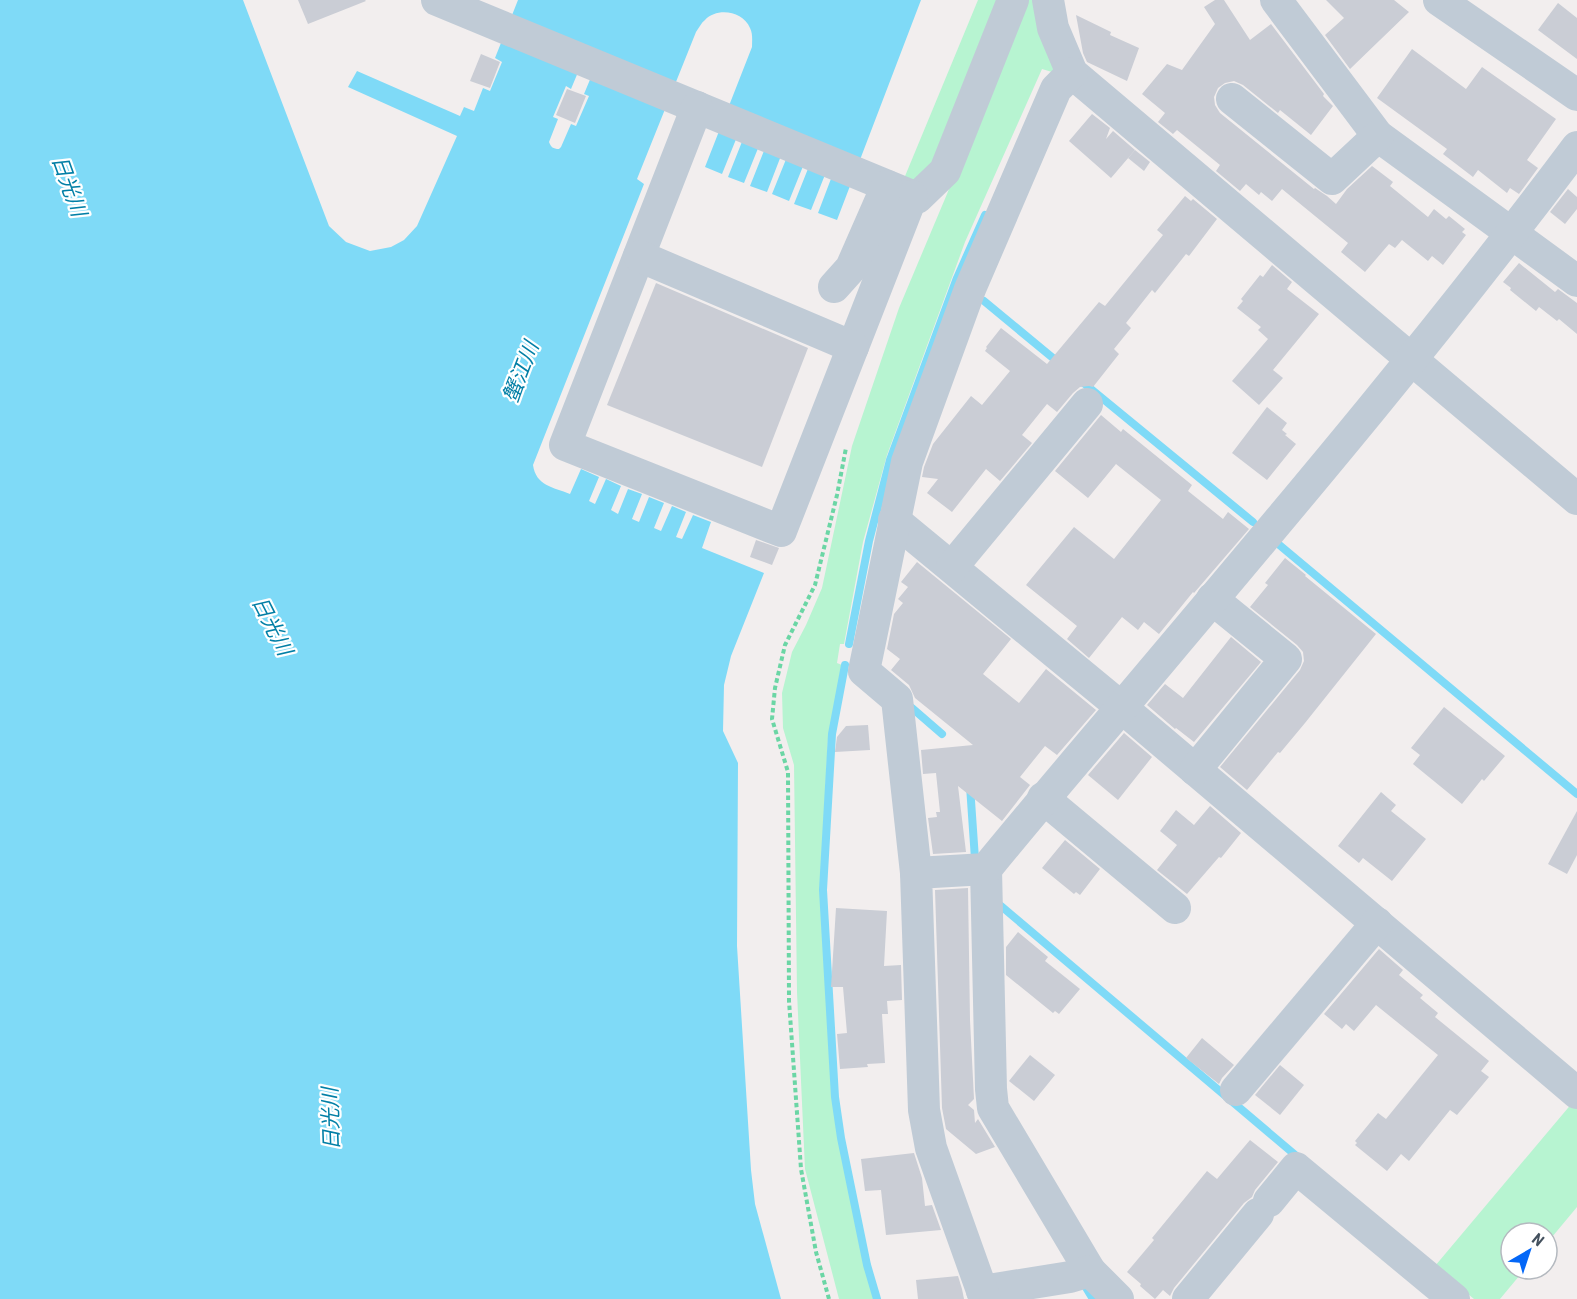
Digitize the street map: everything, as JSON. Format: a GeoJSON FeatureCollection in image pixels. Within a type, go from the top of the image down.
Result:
{"type":"FeatureCollection","features":[{"type":"Feature","properties":{"kind":"street"},"geometry":{"type":"LineString","coordinates":[[437,0],[917,198],[945,171],[1013,0]]}},
{"type":"Feature","properties":{"kind":"street"},"geometry":{"type":"LineString","coordinates":[[1048,0],[1053,28],[1072,73],[1577,499]]}},
{"type":"Feature","properties":{"kind":"street"},"geometry":{"type":"LineString","coordinates":[[1276,0],[1378,136],[1577,280]]}},
{"type":"Feature","properties":{"kind":"street"},"geometry":{"type":"LineString","coordinates":[[1439,0],[1577,95]]}},
{"type":"Feature","properties":{"kind":"street"},"geometry":{"type":"LineString","coordinates":[[1072,73],[1056,89],[970,289],[907,462],[864,671],[897,699],[916,873],[924,1110],[931,1148],[984,1295],[1090,1271]]}},
{"type":"Feature","properties":{"kind":"street"},"geometry":{"type":"LineString","coordinates":[[1232,99],[1332,179],[1378,136]]}},
{"type":"Feature","properties":{"kind":"street"},"geometry":{"type":"LineString","coordinates":[[698,107],[565,445],[781,531],[853,347],[900,191]]}},
{"type":"Feature","properties":{"kind":"street"},"geometry":{"type":"LineString","coordinates":[[1118,1299],[1090,1271],[993,1108],[987,869],[1043,798],[1412,360],[1512,234],[1577,147]]}},
{"type":"Feature","properties":{"kind":"street"},"geometry":{"type":"LineString","coordinates":[[834,287],[851,268],[900,191]]}},
{"type":"Feature","properties":{"kind":"street"},"geometry":{"type":"LineString","coordinates":[[639,256],[853,347]]}},
{"type":"Feature","properties":{"kind":"street"},"geometry":{"type":"LineString","coordinates":[[952,567],[1088,404]]}},
{"type":"Feature","properties":{"kind":"street"},"geometry":{"type":"LineString","coordinates":[[894,520],[1121,707],[1577,1093]]}},
{"type":"Feature","properties":{"kind":"street"},"geometry":{"type":"LineString","coordinates":[[1195,770],[1286,659],[1212,599]]}},
{"type":"Feature","properties":{"kind":"street"},"geometry":{"type":"LineString","coordinates":[[1043,798],[1175,908]]}},
{"type":"Feature","properties":{"kind":"street"},"geometry":{"type":"LineString","coordinates":[[916,873],[987,869]]}},
{"type":"Feature","properties":{"kind":"street"},"geometry":{"type":"LineString","coordinates":[[1236,1090],[1377,923]]}},
{"type":"Feature","properties":{"kind":"street"},"geometry":{"type":"LineString","coordinates":[[1188,1299],[1296,1168],[1454,1299]]}},
{"type":"Feature","properties":{"kind":"path"},"geometry":{"type":"LineString","coordinates":[[829,1299],[816,1252],[801,1169],[789,1001],[788,772],[772,719],[775,688],[785,645],[815,585],[837,495]]}},
{"type":"Feature","properties":{"kind":"green space"},"geometry":{"type":"Polygon","coordinates":[[[978,0],[1001,0],[946,143],[916,186],[903,181],[978,0]]]}},
{"type":"Feature","properties":{"kind":"green space"},"geometry":{"type":"Polygon","coordinates":[[[1023,0],[1040,0],[1056,66],[1052,72],[1042,69],[965,242],[887,455],[863,542],[844,644],[840,644],[837,663],[842,665],[828,739],[820,894],[832,1097],[838,1139],[864,1265],[874,1299],[839,1299],[805,1169],[797,992],[794,765],[783,728],[782,693],[792,652],[822,588],[852,446],[899,308],[947,194],[1023,0]]]}},
{"type":"Feature","properties":{"kind":"green space"},"geometry":{"type":"Polygon","coordinates":[[[1573,1102],[1577,1105],[1577,1207],[1559,1229],[1559,1221],[1499,1221],[1499,1281],[1515,1281],[1500,1299],[1474,1299],[1435,1266],[1573,1102]]]}},
{"type":"Feature","properties":{"kind":"water"},"geometry":{"type":"Polygon","coordinates":[[[0,0],[243,0],[329,226],[346,242],[370,251],[391,247],[404,240],[417,226],[457,136],[348,87],[357,71],[460,116],[464,107],[474,111],[483,88],[490,91],[502,62],[495,58],[518,0],[921,0],[837,220],[818,213],[840,155],[834,152],[811,210],[794,204],[817,146],[812,144],[789,201],[772,194],[795,137],[789,135],[767,192],[750,186],[773,128],[767,126],[744,183],[728,177],[751,119],[745,117],[722,174],[705,167],[752,47],[752,37],[747,22],[729,13],[716,13],[702,23],[696,32],[637,179],[644,184],[533,465],[542,482],[570,494],[581,469],[599,477],[589,501],[595,504],[606,479],[621,486],[611,510],[618,514],[628,489],[642,494],[632,519],[639,522],[649,497],[664,503],[654,528],[661,531],[672,506],[686,512],[676,537],[682,539],[693,515],[711,522],[702,548],[764,573],[731,656],[724,685],[723,731],[738,763],[737,946],[751,1170],[755,1204],[781,1299],[0,1299],[0,0]],[[586,53],[571,89],[566,86],[553,117],[558,119],[549,142],[554,148],[561,147],[571,124],[576,126],[589,96],[584,94],[599,58],[586,53]]]}},
{"type":"Feature","properties":{"kind":"building"},"geometry":{"type":"Polygon","coordinates":[[[298,0],[365,0],[366,1],[308,24],[298,0]]]}},
{"type":"Feature","properties":{"kind":"building"},"geometry":{"type":"Polygon","coordinates":[[[1215,0],[1224,0],[1250,40],[1271,24],[1324,94],[1323,96],[1333,106],[1311,135],[1280,110],[1278,113],[1243,85],[1234,81],[1218,88],[1214,97],[1215,105],[1220,113],[1336,204],[1347,189],[1372,166],[1393,182],[1390,186],[1428,217],[1434,209],[1446,219],[1449,216],[1465,229],[1462,232],[1466,235],[1443,265],[1432,256],[1428,261],[1402,240],[1395,248],[1389,244],[1365,272],[1341,252],[1348,243],[1282,189],[1272,201],[1261,192],[1259,195],[1246,184],[1240,191],[1216,171],[1220,165],[1177,130],[1173,134],[1158,122],[1165,113],[1142,94],[1167,64],[1182,70],[1215,24],[1204,7],[1215,0]]]}},
{"type":"Feature","properties":{"kind":"building"},"geometry":{"type":"Polygon","coordinates":[[[1326,0],[1394,0],[1409,12],[1350,69],[1325,35],[1344,18],[1326,0]]]}},
{"type":"Feature","properties":{"kind":"building"},"geometry":{"type":"Polygon","coordinates":[[[1558,3],[1577,18],[1577,59],[1538,30],[1558,3]]]}},
{"type":"Feature","properties":{"kind":"building"},"geometry":{"type":"Polygon","coordinates":[[[1076,15],[1111,32],[1110,35],[1139,48],[1127,81],[1087,62],[1083,53],[1076,15]]]}},
{"type":"Feature","properties":{"kind":"building"},"geometry":{"type":"Polygon","coordinates":[[[1412,49],[1466,89],[1482,67],[1556,119],[1527,160],[1538,168],[1519,194],[1510,188],[1507,193],[1478,170],[1473,177],[1443,154],[1447,149],[1377,98],[1412,49]]]}},
{"type":"Feature","properties":{"kind":"building"},"geometry":{"type":"Polygon","coordinates":[[[481,54],[500,62],[490,88],[470,81],[481,54]]]}},
{"type":"Feature","properties":{"kind":"building"},"geometry":{"type":"Polygon","coordinates":[[[567,89],[586,96],[575,123],[556,115],[567,89]]]}},
{"type":"Feature","properties":{"kind":"building"},"geometry":{"type":"Polygon","coordinates":[[[1092,114],[1110,128],[1106,139],[1113,131],[1135,150],[1111,178],[1069,141],[1092,114]]]}},
{"type":"Feature","properties":{"kind":"building"},"geometry":{"type":"Polygon","coordinates":[[[1135,150],[1150,162],[1144,171],[1128,158],[1135,150]]]}},
{"type":"Feature","properties":{"kind":"building"},"geometry":{"type":"Polygon","coordinates":[[[1568,189],[1577,197],[1577,209],[1565,224],[1550,212],[1568,189]]]}},
{"type":"Feature","properties":{"kind":"building"},"geometry":{"type":"Polygon","coordinates":[[[1185,196],[1191,201],[1193,199],[1217,219],[1189,256],[1186,254],[1155,293],[1152,290],[1126,323],[1131,328],[1114,349],[1119,354],[1093,387],[1080,387],[1057,412],[1047,404],[1022,435],[1032,443],[1000,481],[986,469],[952,512],[927,493],[938,479],[922,477],[933,444],[971,396],[982,405],[1010,371],[985,351],[1001,328],[1047,364],[1099,302],[1105,306],[1163,235],[1157,230],[1185,196]]]}},
{"type":"Feature","properties":{"kind":"building"},"geometry":{"type":"Polygon","coordinates":[[[1519,263],[1555,292],[1558,289],[1577,303],[1577,334],[1559,319],[1557,321],[1539,307],[1536,311],[1503,282],[1519,263]]]}},
{"type":"Feature","properties":{"kind":"building"},"geometry":{"type":"Polygon","coordinates":[[[1272,265],[1292,282],[1287,289],[1319,314],[1273,370],[1283,378],[1259,405],[1232,381],[1268,339],[1258,330],[1261,327],[1237,308],[1243,301],[1241,299],[1260,275],[1263,277],[1272,265]]]}},
{"type":"Feature","properties":{"kind":"building"},"geometry":{"type":"Polygon","coordinates":[[[656,283],[808,348],[762,467],[607,405],[656,283]]]}},
{"type":"Feature","properties":{"kind":"building"},"geometry":{"type":"Polygon","coordinates":[[[1267,407],[1287,423],[1282,430],[1296,444],[1267,480],[1232,453],[1267,407]]]}},
{"type":"Feature","properties":{"kind":"building"},"geometry":{"type":"Polygon","coordinates":[[[1101,415],[1121,432],[1123,429],[1192,485],[1188,491],[1223,519],[1228,512],[1249,529],[1159,634],[1144,622],[1138,630],[1122,617],[1089,658],[1067,639],[1077,626],[1026,585],[1074,527],[1114,559],[1161,500],[1116,464],[1088,498],[1055,471],[1101,415]]]}},
{"type":"Feature","properties":{"kind":"building"},"geometry":{"type":"Polygon","coordinates":[[[756,540],[779,548],[772,565],[750,557],[756,540]]]}},
{"type":"Feature","properties":{"kind":"building"},"geometry":{"type":"Polygon","coordinates":[[[1285,558],[1376,634],[1305,723],[1247,790],[1220,767],[1300,670],[1304,661],[1303,652],[1297,645],[1250,607],[1268,585],[1265,583],[1285,558]]]}},
{"type":"Feature","properties":{"kind":"building"},"geometry":{"type":"Polygon","coordinates":[[[917,562],[1011,639],[983,674],[1019,703],[1046,669],[1096,710],[1057,755],[1045,746],[1020,777],[1030,785],[1002,821],[958,786],[966,852],[933,854],[928,818],[937,817],[936,812],[940,812],[936,773],[923,774],[921,750],[973,745],[915,698],[909,685],[891,670],[900,659],[887,649],[894,614],[903,603],[898,599],[908,587],[901,582],[917,562]]]}},
{"type":"Feature","properties":{"kind":"building"},"geometry":{"type":"Polygon","coordinates":[[[1231,637],[1261,662],[1194,742],[1147,705],[1165,684],[1183,698],[1231,637]]]}},
{"type":"Feature","properties":{"kind":"building"},"geometry":{"type":"Polygon","coordinates":[[[1444,707],[1505,756],[1462,804],[1413,764],[1420,755],[1411,748],[1444,707]]]}},
{"type":"Feature","properties":{"kind":"building"},"geometry":{"type":"Polygon","coordinates":[[[868,725],[870,750],[835,752],[837,737],[846,726],[868,725]]]}},
{"type":"Feature","properties":{"kind":"building"},"geometry":{"type":"Polygon","coordinates":[[[1124,733],[1152,757],[1118,800],[1088,775],[1124,733]]]}},
{"type":"Feature","properties":{"kind":"building"},"geometry":{"type":"Polygon","coordinates":[[[1381,792],[1396,805],[1391,811],[1426,839],[1392,881],[1363,858],[1359,863],[1338,846],[1381,792]]]}},
{"type":"Feature","properties":{"kind":"building"},"geometry":{"type":"Polygon","coordinates":[[[1210,806],[1241,833],[1187,894],[1157,870],[1177,845],[1160,831],[1176,810],[1194,825],[1210,806]]]}},
{"type":"Feature","properties":{"kind":"building"},"geometry":{"type":"Polygon","coordinates":[[[1577,811],[1577,855],[1567,874],[1548,864],[1577,811]]]}},
{"type":"Feature","properties":{"kind":"building"},"geometry":{"type":"Polygon","coordinates":[[[1065,840],[1100,869],[1080,895],[1076,892],[1074,894],[1042,868],[1065,840]]]}},
{"type":"Feature","properties":{"kind":"building"},"geometry":{"type":"Polygon","coordinates":[[[968,888],[974,1099],[968,1105],[974,1110],[975,1123],[978,1119],[995,1147],[976,1154],[946,1129],[942,1108],[935,890],[968,888]]]}},
{"type":"Feature","properties":{"kind":"building"},"geometry":{"type":"Polygon","coordinates":[[[836,908],[887,911],[884,966],[901,965],[902,1000],[887,1001],[888,1014],[882,1014],[885,1063],[840,1069],[837,1034],[847,1033],[843,987],[831,987],[836,908]]]}},
{"type":"Feature","properties":{"kind":"building"},"geometry":{"type":"Polygon","coordinates":[[[1018,932],[1048,957],[1045,961],[1080,989],[1059,1014],[1055,1011],[1053,1013],[1006,975],[1006,947],[1018,932]]]}},
{"type":"Feature","properties":{"kind":"building"},"geometry":{"type":"Polygon","coordinates":[[[1379,949],[1403,970],[1399,975],[1423,995],[1420,998],[1438,1013],[1435,1017],[1489,1061],[1481,1071],[1489,1077],[1457,1115],[1450,1110],[1409,1161],[1401,1154],[1387,1171],[1355,1145],[1357,1143],[1355,1141],[1378,1113],[1386,1119],[1438,1055],[1376,1005],[1354,1031],[1346,1024],[1342,1029],[1324,1014],[1379,949]]]}},
{"type":"Feature","properties":{"kind":"building"},"geometry":{"type":"Polygon","coordinates":[[[1202,1038],[1234,1065],[1219,1084],[1186,1058],[1202,1038]]]}},
{"type":"Feature","properties":{"kind":"building"},"geometry":{"type":"Polygon","coordinates":[[[1030,1055],[1055,1075],[1034,1101],[1009,1081],[1030,1055]]]}},
{"type":"Feature","properties":{"kind":"building"},"geometry":{"type":"Polygon","coordinates":[[[1280,1065],[1304,1085],[1280,1115],[1255,1095],[1280,1065]]]}},
{"type":"Feature","properties":{"kind":"building"},"geometry":{"type":"Polygon","coordinates":[[[1250,1140],[1278,1162],[1252,1197],[1244,1203],[1174,1288],[1170,1296],[1163,1290],[1155,1299],[1127,1272],[1207,1171],[1217,1179],[1250,1140]]]}},
{"type":"Feature","properties":{"kind":"building"},"geometry":{"type":"Polygon","coordinates":[[[914,1153],[922,1178],[925,1206],[932,1205],[941,1230],[886,1235],[881,1190],[865,1191],[861,1159],[914,1153]]]}},
{"type":"Feature","properties":{"kind":"building"},"geometry":{"type":"Polygon","coordinates":[[[958,1276],[964,1299],[918,1299],[916,1280],[958,1276]]]}},
{"type":"Feature","properties":{"kind":"waterway"},"geometry":{"type":"LineString","coordinates":[[849,644],[869,541],[890,460],[957,278],[985,215]]}},
{"type":"Feature","properties":{"kind":"waterway"},"geometry":{"type":"LineString","coordinates":[[984,301],[1059,363]]}},
{"type":"Feature","properties":{"kind":"waterway"},"geometry":{"type":"LineString","coordinates":[[1080,380],[1253,522]]}},
{"type":"Feature","properties":{"kind":"waterway"},"geometry":{"type":"LineString","coordinates":[[1277,543],[1577,794]]}},
{"type":"Feature","properties":{"kind":"waterway"},"geometry":{"type":"LineString","coordinates":[[845,665],[832,734],[823,890],[835,1097],[867,1265],[877,1299]]}},
{"type":"Feature","properties":{"kind":"waterway"},"geometry":{"type":"LineString","coordinates":[[912,708],[942,734]]}},
{"type":"Feature","properties":{"kind":"waterway"},"geometry":{"type":"LineString","coordinates":[[970,786],[975,859]]}},
{"type":"Feature","properties":{"kind":"waterway"},"geometry":{"type":"LineString","coordinates":[[1001,906],[1300,1159]]}},
{"type":"Feature","properties":{"kind":"waterway"},"geometry":{"type":"LineString","coordinates":[[1085,1286],[1093,1299]]}},
{"type":"Feature","properties":{"kind":"water label","name":"日光川"},"geometry":{"type":"Point","coordinates":[69,186]}},
{"type":"Feature","properties":{"kind":"water label","name":"蟹江川"},"geometry":{"type":"Point","coordinates":[521,372]}},
{"type":"Feature","properties":{"kind":"water label","name":"日光川"},"geometry":{"type":"Point","coordinates":[272,626]}},
{"type":"Feature","properties":{"kind":"water label","name":"日光川"},"geometry":{"type":"Point","coordinates":[331,1119]}}]}
